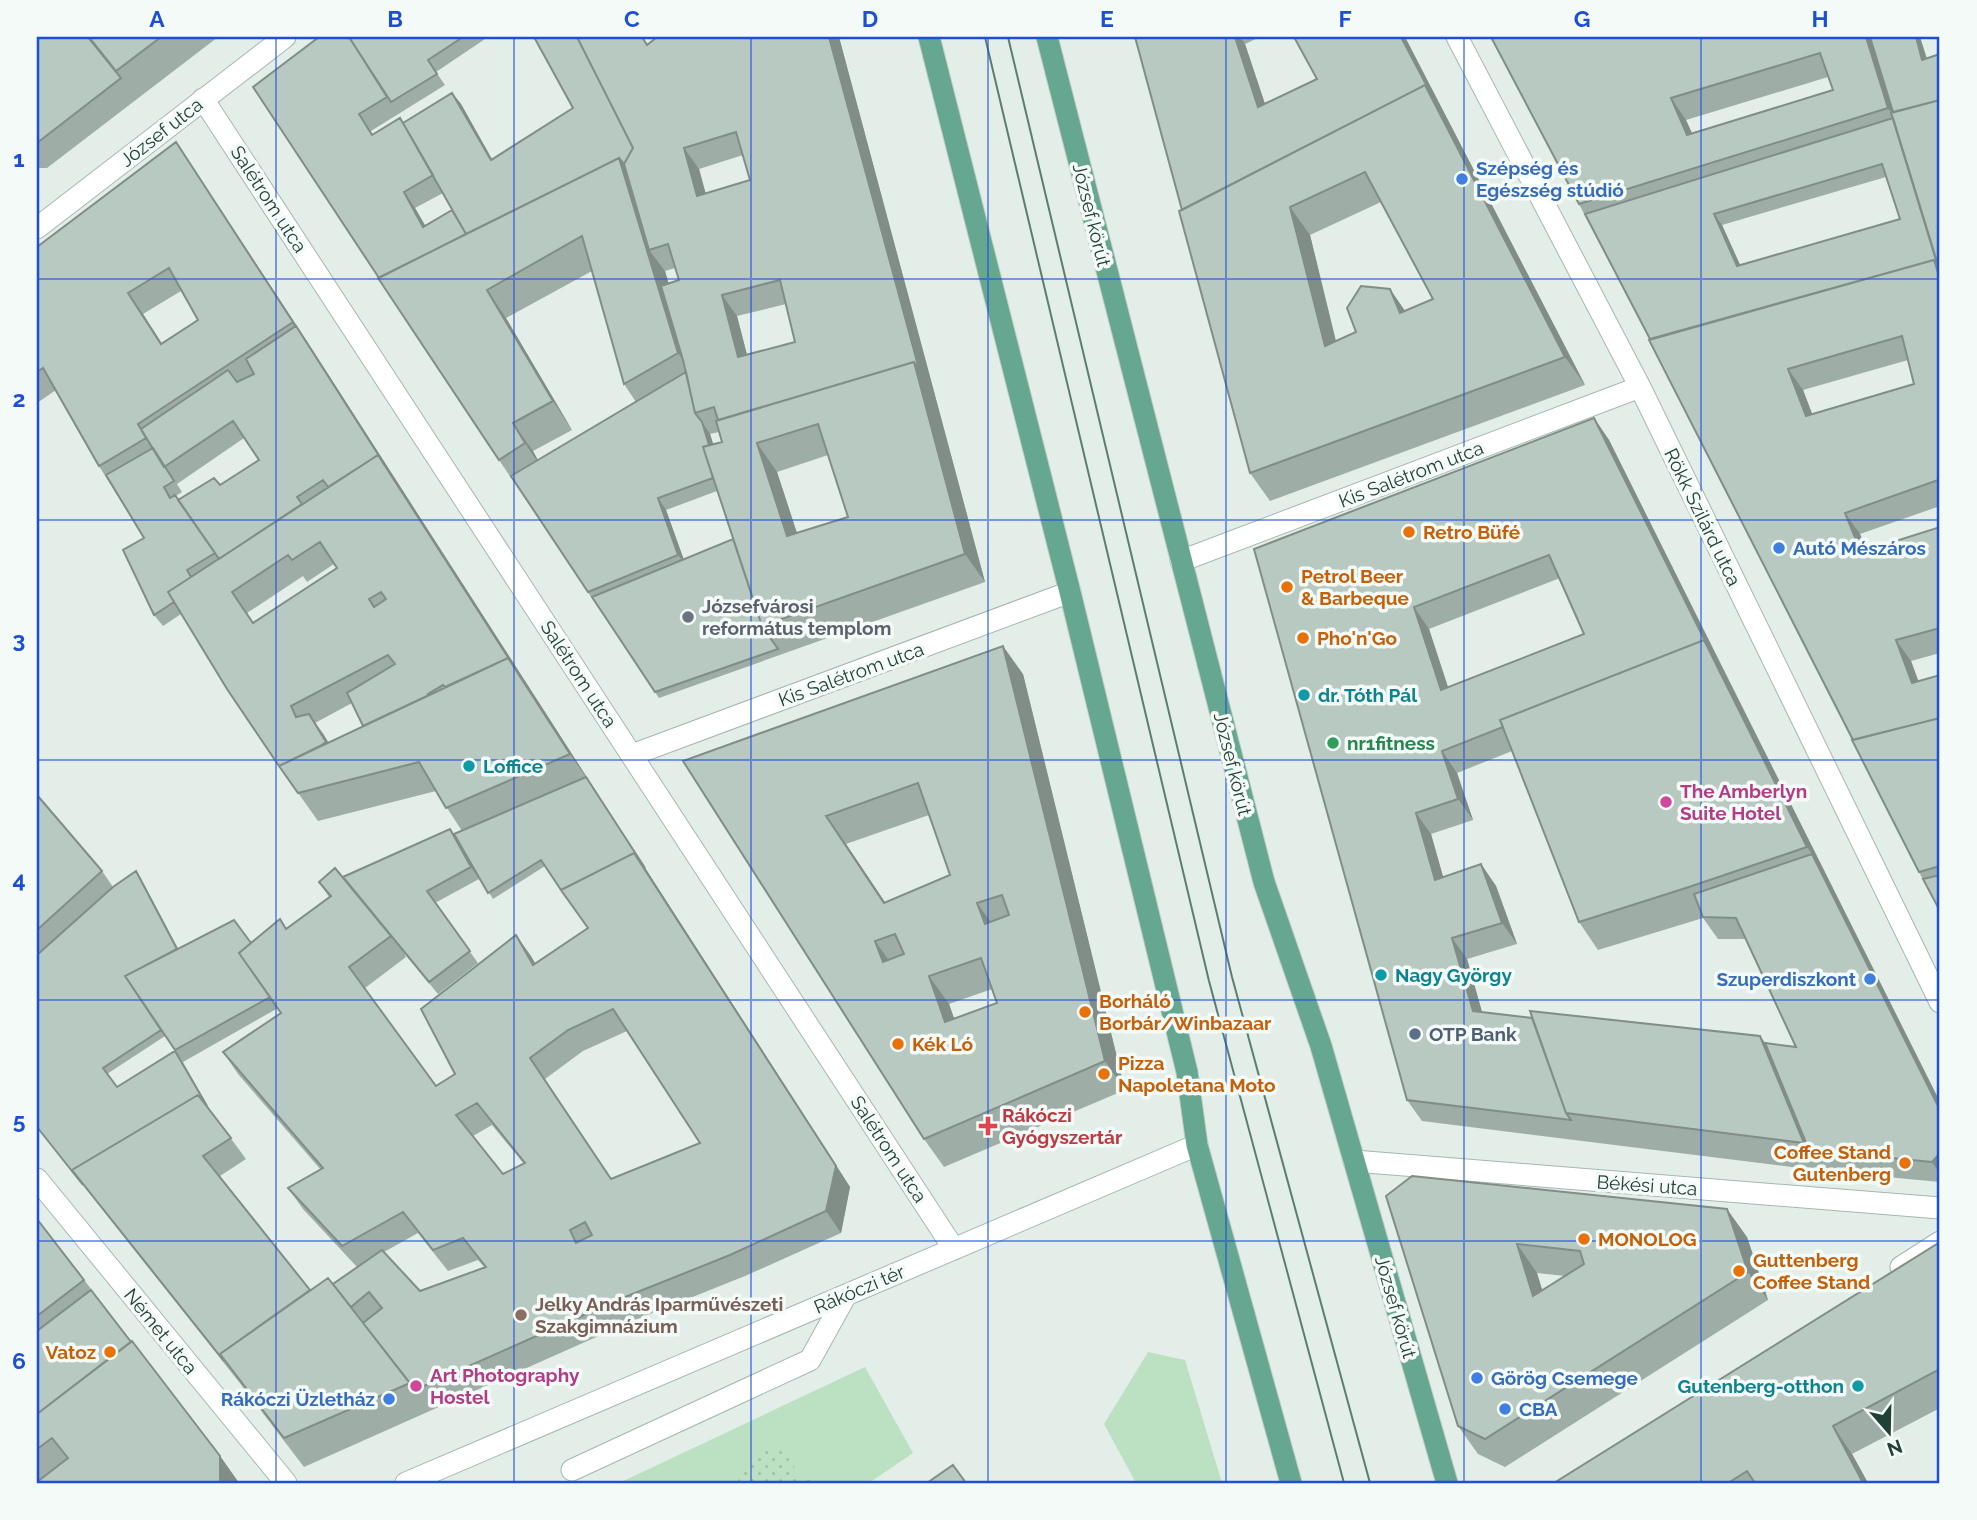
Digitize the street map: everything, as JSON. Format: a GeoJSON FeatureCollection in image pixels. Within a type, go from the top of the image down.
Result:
{"type":"FeatureCollection","features":[{"type":"Feature","properties":{"kind":"main road"},"geometry":{"type":"LineString","coordinates":[[929,37],[1070,592],[1187,1072],[1197,1145],[1291,1483]]}},
{"type":"Feature","properties":{"kind":"main road","name":"József körút"},"geometry":{"type":"LineString","coordinates":[[1047,37],[1264,882],[1321,1046],[1447,1483]]}},
{"type":"Feature","properties":{"kind":"street","name":"József utca"},"geometry":{"type":"LineString","coordinates":[[37,228],[285,37]]}},
{"type":"Feature","properties":{"kind":"street","name":"Rökk Szilárd utca"},"geometry":{"type":"LineString","coordinates":[[1457,37],[1640,387],[1940,1002]]}},
{"type":"Feature","properties":{"kind":"street","name":"Salétrom utca"},"geometry":{"type":"LineString","coordinates":[[203,99],[954,1249]]}},
{"type":"Feature","properties":{"kind":"street","name":"Kis Salétrom utca"},"geometry":{"type":"LineString","coordinates":[[1181,561],[1640,387]]}},
{"type":"Feature","properties":{"kind":"street","name":"Kis Salétrom utca"},"geometry":{"type":"LineString","coordinates":[[632,755],[1070,592]]}},
{"type":"Feature","properties":{"kind":"street","name":"Rákóczi tér"},"geometry":{"type":"LineString","coordinates":[[406,1483],[1197,1145]]}},
{"type":"Feature","properties":{"kind":"street","name":"Békési utca"},"geometry":{"type":"LineString","coordinates":[[1354,1161],[1940,1208]]}},
{"type":"Feature","properties":{"kind":"street","name":"Német utca"},"geometry":{"type":"LineString","coordinates":[[37,1179],[286,1483]]}},
{"type":"Feature","properties":{"kind":"street"},"geometry":{"type":"LineString","coordinates":[[1882,1279],[1940,1242]]}},
{"type":"Feature","properties":{"kind":"street"},"geometry":{"type":"LineString","coordinates":[[572,1470],[810,1360],[846,1294]]}},
{"type":"Feature","properties":{"kind":"green space"},"geometry":{"type":"Polygon","coordinates":[[[1148,1352],[1185,1360],[1222,1483],[1136,1483],[1104,1424],[1148,1352]]]}},
{"type":"Feature","properties":{"kind":"green space"},"geometry":{"type":"Polygon","coordinates":[[[865,1367],[913,1453],[869,1483],[619,1483],[865,1367]]]}},
{"type":"Feature","properties":{"kind":"green space"},"geometry":{"type":"Polygon","coordinates":[[[777,1446],[792,1450],[796,1480],[816,1480],[818,1483],[736,1483],[755,1456],[777,1446]]]}},
{"type":"Feature","properties":{"kind":"building"},"geometry":{"type":"Polygon","coordinates":[[[37,37],[88,37],[121,78],[37,143],[37,37]]]}},
{"type":"Feature","properties":{"kind":"building"},"geometry":{"type":"Polygon","coordinates":[[[89,37],[161,37],[116,71],[89,37]]]}},
{"type":"Feature","properties":{"kind":"building"},"geometry":{"type":"Polygon","coordinates":[[[319,37],[349,37],[387,97],[359,114],[372,135],[400,118],[433,175],[404,192],[423,227],[452,210],[466,234],[379,278],[253,87],[319,37]]]}},
{"type":"Feature","properties":{"kind":"building"},"geometry":{"type":"Polygon","coordinates":[[[349,37],[463,37],[428,60],[437,74],[391,102],[349,37]]]}},
{"type":"Feature","properties":{"kind":"building"},"geometry":{"type":"Polygon","coordinates":[[[534,37],[577,37],[633,148],[624,164],[619,158],[466,234],[403,123],[452,93],[491,160],[573,108],[534,37]]]}},
{"type":"Feature","properties":{"kind":"building"},"geometry":{"type":"Polygon","coordinates":[[[577,37],[642,37],[647,45],[657,37],[829,37],[919,369],[914,362],[718,420],[714,407],[695,413],[683,360],[661,286],[679,280],[668,244],[649,250],[624,164],[633,148],[577,37]],[[736,132],[684,148],[697,196],[750,180],[736,132]],[[780,280],[722,295],[738,357],[795,342],[780,280]]]}},
{"type":"Feature","properties":{"kind":"building"},"geometry":{"type":"Polygon","coordinates":[[[1135,37],[1235,37],[1258,107],[1317,79],[1294,37],[1401,37],[1430,92],[1425,85],[1182,210],[1135,37]]]}},
{"type":"Feature","properties":{"kind":"building"},"geometry":{"type":"Polygon","coordinates":[[[1491,37],[1866,37],[1888,108],[1579,204],[1491,37]],[[1820,53],[1671,98],[1687,135],[1833,90],[1820,53]]]}},
{"type":"Feature","properties":{"kind":"building"},"geometry":{"type":"Polygon","coordinates":[[[1870,37],[1916,37],[1922,60],[1940,54],[1940,100],[1893,112],[1870,37]]]}},
{"type":"Feature","properties":{"kind":"building"},"geometry":{"type":"Polygon","coordinates":[[[1425,85],[1565,357],[1250,473],[1179,211],[1425,85]],[[1365,172],[1290,207],[1325,346],[1356,332],[1347,308],[1361,286],[1390,289],[1400,313],[1433,299],[1365,172]]]}},
{"type":"Feature","properties":{"kind":"building"},"geometry":{"type":"Polygon","coordinates":[[[1940,100],[1940,273],[1891,113],[1940,100]]]}},
{"type":"Feature","properties":{"kind":"building"},"geometry":{"type":"Polygon","coordinates":[[[1893,118],[1938,265],[1934,260],[1650,339],[1585,214],[1893,118]],[[1882,164],[1714,214],[1737,266],[1900,219],[1882,164]]]}},
{"type":"Feature","properties":{"kind":"building"},"geometry":{"type":"Polygon","coordinates":[[[176,142],[293,322],[138,424],[146,438],[99,466],[43,368],[37,372],[37,247],[176,142]],[[169,268],[128,293],[161,344],[198,320],[169,268]]]}},
{"type":"Feature","properties":{"kind":"building"},"geometry":{"type":"Polygon","coordinates":[[[619,158],[678,353],[624,384],[582,236],[487,290],[553,401],[513,423],[525,443],[499,460],[378,278],[619,158]]]}},
{"type":"Feature","properties":{"kind":"building"},"geometry":{"type":"Polygon","coordinates":[[[1934,260],[1940,279],[1940,487],[1938,480],[1845,513],[1861,552],[1940,527],[1940,628],[1896,640],[1912,683],[1940,675],[1940,718],[1853,740],[1649,340],[1934,260]],[[1902,336],[1788,369],[1806,416],[1914,384],[1902,336]]]}},
{"type":"Feature","properties":{"kind":"building"},"geometry":{"type":"Polygon","coordinates":[[[296,326],[381,459],[378,455],[328,487],[323,480],[297,497],[302,504],[219,559],[178,500],[214,478],[220,485],[259,460],[233,421],[164,467],[141,429],[228,370],[237,382],[254,374],[246,359],[296,326]]]}},
{"type":"Feature","properties":{"kind":"building"},"geometry":{"type":"Polygon","coordinates":[[[914,362],[965,554],[762,626],[703,447],[722,442],[716,421],[914,362]],[[818,424],[757,443],[787,536],[848,517],[818,424]]]}},
{"type":"Feature","properties":{"kind":"building"},"geometry":{"type":"Polygon","coordinates":[[[686,372],[695,413],[702,422],[709,445],[703,447],[713,478],[658,498],[678,555],[588,592],[511,476],[686,372]]]}},
{"type":"Feature","properties":{"kind":"building"},"geometry":{"type":"Polygon","coordinates":[[[1594,418],[1708,647],[1704,640],[1500,720],[1503,727],[1442,751],[1458,799],[1416,813],[1435,880],[1481,864],[1502,923],[1452,938],[1473,1011],[1532,1018],[1566,1113],[1571,1120],[1407,1100],[1254,549],[1594,418]],[[1549,555],[1414,607],[1441,690],[1584,634],[1549,555]]]}},
{"type":"Feature","properties":{"kind":"building"},"geometry":{"type":"Polygon","coordinates":[[[153,448],[174,481],[164,487],[170,498],[175,495],[215,553],[187,570],[191,577],[168,592],[174,602],[154,615],[123,550],[144,538],[106,475],[153,448]]]}},
{"type":"Feature","properties":{"kind":"building"},"geometry":{"type":"Polygon","coordinates":[[[378,455],[513,665],[508,658],[445,687],[443,685],[429,695],[363,726],[347,693],[395,664],[388,655],[291,706],[296,717],[309,714],[326,742],[279,766],[227,689],[168,592],[378,455]],[[320,542],[292,560],[288,555],[232,592],[253,623],[337,568],[320,542]],[[381,592],[369,599],[374,607],[386,599],[381,592]]]}},
{"type":"Feature","properties":{"kind":"building","name":"Józsefvárosi református templom"},"geometry":{"type":"Polygon","coordinates":[[[733,539],[762,626],[778,649],[655,692],[592,597],[733,539]]]}},
{"type":"Feature","properties":{"kind":"building","name":"The Amberlyn Suite Hotel"},"geometry":{"type":"Polygon","coordinates":[[[1704,640],[1807,847],[1579,922],[1500,720],[1704,640]]]}},
{"type":"Feature","properties":{"kind":"building"},"geometry":{"type":"Polygon","coordinates":[[[1003,646],[1105,1061],[924,1139],[683,761],[1003,646]],[[918,783],[826,816],[884,903],[950,875],[918,783]],[[1002,895],[977,903],[985,924],[1009,915],[1002,895]],[[895,934],[875,941],[883,962],[904,954],[895,934]],[[981,958],[929,976],[945,1022],[997,1003],[981,958]]]}},
{"type":"Feature","properties":{"kind":"building"},"geometry":{"type":"Polygon","coordinates":[[[508,658],[570,754],[446,808],[419,762],[298,793],[279,766],[508,658]]]}},
{"type":"Feature","properties":{"kind":"building"},"geometry":{"type":"Polygon","coordinates":[[[1940,718],[1940,866],[1919,872],[1852,740],[1940,718]]]}},
{"type":"Feature","properties":{"kind":"building"},"geometry":{"type":"Polygon","coordinates":[[[586,777],[645,868],[634,853],[561,890],[541,860],[488,893],[454,834],[586,777]]]}},
{"type":"Feature","properties":{"kind":"building"},"geometry":{"type":"Polygon","coordinates":[[[37,795],[102,871],[37,930],[37,795]]]}},
{"type":"Feature","properties":{"kind":"building"},"geometry":{"type":"Polygon","coordinates":[[[450,829],[471,867],[427,891],[470,951],[429,982],[343,877],[450,829]]]}},
{"type":"Feature","properties":{"kind":"building"},"geometry":{"type":"Polygon","coordinates":[[[634,853],[836,1166],[826,1211],[415,1390],[363,1323],[382,1308],[369,1292],[351,1307],[333,1284],[382,1250],[420,1291],[486,1267],[463,1238],[433,1250],[403,1212],[342,1246],[288,1188],[323,1168],[223,1052],[281,1013],[239,953],[280,919],[286,929],[331,896],[319,882],[335,868],[391,936],[349,967],[436,1086],[455,1074],[421,1009],[516,935],[533,965],[588,928],[561,890],[634,853]],[[613,1009],[568,1030],[530,1058],[611,1179],[700,1143],[613,1009]],[[477,1103],[456,1115],[503,1174],[525,1163],[477,1103]],[[585,1222],[570,1230],[576,1243],[592,1235],[585,1222]]]}},
{"type":"Feature","properties":{"kind":"building"},"geometry":{"type":"Polygon","coordinates":[[[1812,854],[1940,1110],[1940,1153],[1932,1162],[1809,1150],[1765,1043],[1796,1047],[1736,918],[1703,917],[1694,894],[1812,854]]]}},
{"type":"Feature","properties":{"kind":"building"},"geometry":{"type":"Polygon","coordinates":[[[136,871],[177,949],[125,976],[161,1030],[103,1068],[117,1087],[175,1051],[207,1106],[198,1095],[72,1170],[83,1185],[37,1127],[37,955],[113,887],[136,871]]]}},
{"type":"Feature","properties":{"kind":"building"},"geometry":{"type":"Polygon","coordinates":[[[1940,875],[1940,911],[1923,879],[1940,875]]]}},
{"type":"Feature","properties":{"kind":"building"},"geometry":{"type":"Polygon","coordinates":[[[234,920],[251,943],[239,953],[270,997],[175,1050],[125,976],[234,920]]]}},
{"type":"Feature","properties":{"kind":"building"},"geometry":{"type":"Polygon","coordinates":[[[1530,1011],[1760,1036],[1804,1143],[1566,1113],[1530,1011]]]}},
{"type":"Feature","properties":{"kind":"building"},"geometry":{"type":"Polygon","coordinates":[[[198,1095],[231,1138],[203,1156],[310,1290],[220,1354],[224,1361],[72,1170],[198,1095]]]}},
{"type":"Feature","properties":{"kind":"building"},"geometry":{"type":"Polygon","coordinates":[[[1412,1176],[1727,1209],[1748,1272],[1485,1439],[1458,1426],[1386,1196],[1412,1176]],[[1517,1244],[1533,1296],[1584,1264],[1580,1251],[1517,1244]]]}},
{"type":"Feature","properties":{"kind":"building"},"geometry":{"type":"Polygon","coordinates":[[[37,1219],[84,1280],[37,1316],[37,1219]]]}},
{"type":"Feature","properties":{"kind":"building"},"geometry":{"type":"Polygon","coordinates":[[[1940,1242],[1940,1369],[1833,1426],[1863,1483],[1755,1483],[1747,1471],[1728,1483],[1554,1483],[1940,1242]]]}},
{"type":"Feature","properties":{"kind":"building"},"geometry":{"type":"Polygon","coordinates":[[[328,1278],[410,1383],[284,1438],[220,1354],[328,1278]]]}},
{"type":"Feature","properties":{"kind":"building"},"geometry":{"type":"Polygon","coordinates":[[[91,1290],[131,1342],[37,1414],[37,1331],[91,1290]]]}},
{"type":"Feature","properties":{"kind":"building"},"geometry":{"type":"Polygon","coordinates":[[[132,1341],[220,1456],[220,1483],[37,1483],[68,1458],[52,1438],[37,1449],[37,1414],[132,1341]]]}},
{"type":"Feature","properties":{"kind":"building"},"geometry":{"type":"Polygon","coordinates":[[[953,1465],[966,1483],[927,1483],[953,1465]]]}},
{"type":"Feature","properties":{"kind":"tram line"},"geometry":{"type":"LineString","coordinates":[[985,37],[1209,981],[1344,1483]]}},
{"type":"Feature","properties":{"kind":"tram line"},"geometry":{"type":"LineString","coordinates":[[1008,37],[1232,977],[1370,1483]]}},
{"type":"Feature","properties":{"kind":"place","name":"Szépség és Egészség stúdió"},"geometry":{"type":"Point","coordinates":[1462,179]}},
{"type":"Feature","properties":{"kind":"place","name":"Retro Büfé"},"geometry":{"type":"Point","coordinates":[1409,532]}},
{"type":"Feature","properties":{"kind":"place","name":"Autó Mészáros"},"geometry":{"type":"Point","coordinates":[1779,548]}},
{"type":"Feature","properties":{"kind":"place","name":"Petrol Beer & Barbeque"},"geometry":{"type":"Point","coordinates":[1287,587]}},
{"type":"Feature","properties":{"kind":"place","name":"Józsefvárosi református templom"},"geometry":{"type":"Point","coordinates":[688,617]}},
{"type":"Feature","properties":{"kind":"place","name":"Pho'n'Go"},"geometry":{"type":"Point","coordinates":[1303,638]}},
{"type":"Feature","properties":{"kind":"place","name":"dr. Tóth Pál"},"geometry":{"type":"Point","coordinates":[1304,695]}},
{"type":"Feature","properties":{"kind":"place","name":"nr1fitness"},"geometry":{"type":"Point","coordinates":[1333,743]}},
{"type":"Feature","properties":{"kind":"place","name":"Loffice"},"geometry":{"type":"Point","coordinates":[469,766]}},
{"type":"Feature","properties":{"kind":"place","name":"The Amberlyn Suite Hotel"},"geometry":{"type":"Point","coordinates":[1666,802]}},
{"type":"Feature","properties":{"kind":"place","name":"Nagy György"},"geometry":{"type":"Point","coordinates":[1381,975]}},
{"type":"Feature","properties":{"kind":"place","name":"Szuperdiszkont"},"geometry":{"type":"Point","coordinates":[1870,979]}},
{"type":"Feature","properties":{"kind":"place","name":"Borháló Borbár/Winbazaar"},"geometry":{"type":"Point","coordinates":[1085,1012]}},
{"type":"Feature","properties":{"kind":"place","name":"OTP Bank"},"geometry":{"type":"Point","coordinates":[1415,1034]}},
{"type":"Feature","properties":{"kind":"place","name":"Kék Ló"},"geometry":{"type":"Point","coordinates":[898,1044]}},
{"type":"Feature","properties":{"kind":"place","name":"Pizza Napoletana Moto"},"geometry":{"type":"Point","coordinates":[1104,1074]}},
{"type":"Feature","properties":{"kind":"place","name":"Rákóczi Gyógyszertár"},"geometry":{"type":"Point","coordinates":[988,1126]}},
{"type":"Feature","properties":{"kind":"place","name":"Coffee Stand Gutenberg"},"geometry":{"type":"Point","coordinates":[1905,1163]}},
{"type":"Feature","properties":{"kind":"place","name":"MONOLOG"},"geometry":{"type":"Point","coordinates":[1584,1239]}},
{"type":"Feature","properties":{"kind":"place","name":"Guttenberg Coffee Stand"},"geometry":{"type":"Point","coordinates":[1739,1271]}},
{"type":"Feature","properties":{"kind":"place","name":"Jelky András Iparművészeti Szakgimnázium"},"geometry":{"type":"Point","coordinates":[521,1315]}},
{"type":"Feature","properties":{"kind":"place","name":"Vatoz"},"geometry":{"type":"Point","coordinates":[110,1352]}},
{"type":"Feature","properties":{"kind":"place","name":"Görög Csemege"},"geometry":{"type":"Point","coordinates":[1477,1378]}},
{"type":"Feature","properties":{"kind":"place","name":"Art Photography Hostel"},"geometry":{"type":"Point","coordinates":[416,1386]}},
{"type":"Feature","properties":{"kind":"place","name":"Gutenberg-otthon"},"geometry":{"type":"Point","coordinates":[1858,1386]}},
{"type":"Feature","properties":{"kind":"place","name":"Rákóczi Üzletház"},"geometry":{"type":"Point","coordinates":[389,1399]}},
{"type":"Feature","properties":{"kind":"place","name":"CBA"},"geometry":{"type":"Point","coordinates":[1505,1409]}}]}
